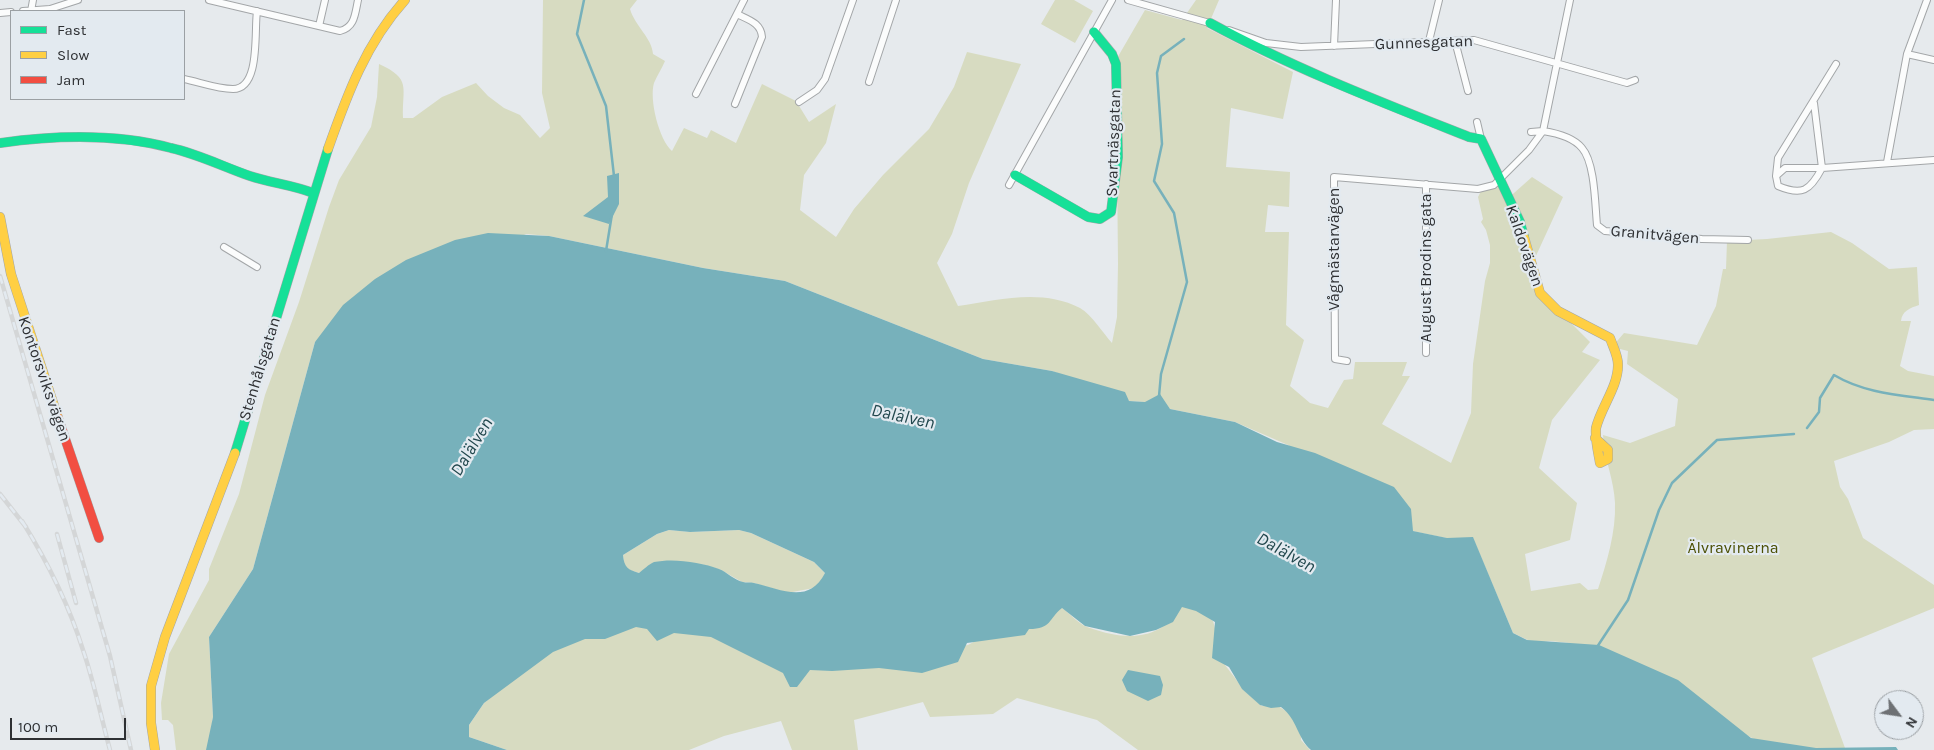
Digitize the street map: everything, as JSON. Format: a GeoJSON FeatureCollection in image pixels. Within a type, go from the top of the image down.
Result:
{"type":"FeatureCollection","features":[{"type":"Feature","properties":{"kind":"street"},"geometry":{"type":"LineString","coordinates":[[51,10],[78,0]]}},
{"type":"Feature","properties":{"kind":"street"},"geometry":{"type":"LineString","coordinates":[[210,0],[340,31],[349,29],[353,22],[358,0]]}},
{"type":"Feature","properties":{"kind":"street"},"geometry":{"type":"LineString","coordinates":[[319,26],[325,0]]}},
{"type":"Feature","properties":{"kind":"street","name":"Stenhålsgatan"},"geometry":{"type":"LineString","coordinates":[[155,750],[151,723],[151,686],[165,637],[232,458],[314,193],[350,86],[389,18],[405,0]]}},
{"type":"Feature","properties":{"kind":"street"},"geometry":{"type":"LineString","coordinates":[[696,94],[744,0]]}},
{"type":"Feature","properties":{"kind":"street"},"geometry":{"type":"LineString","coordinates":[[800,102],[817,90],[825,80],[853,0]]}},
{"type":"Feature","properties":{"kind":"street"},"geometry":{"type":"LineString","coordinates":[[869,82],[896,0]]}},
{"type":"Feature","properties":{"kind":"street"},"geometry":{"type":"LineString","coordinates":[[1009,185],[1112,0]]}},
{"type":"Feature","properties":{"kind":"street","name":"Gunnesgatan"},"geometry":{"type":"LineString","coordinates":[[1128,0],[1210,23],[1266,43],[1301,47],[1474,40],[1497,44],[1627,84],[1635,80]]}},
{"type":"Feature","properties":{"kind":"street"},"geometry":{"type":"LineString","coordinates":[[1334,46],[1336,0]]}},
{"type":"Feature","properties":{"kind":"street"},"geometry":{"type":"LineString","coordinates":[[1429,41],[1439,0]]}},
{"type":"Feature","properties":{"kind":"street"},"geometry":{"type":"LineString","coordinates":[[1499,179],[1529,150],[1543,130],[1570,0]]}},
{"type":"Feature","properties":{"kind":"street"},"geometry":{"type":"LineString","coordinates":[[1887,162],[1906,54],[1927,0]]}},
{"type":"Feature","properties":{"kind":"street"},"geometry":{"type":"LineString","coordinates":[[185,79],[235,89],[244,85],[251,76],[254,64],[257,11]]}},
{"type":"Feature","properties":{"kind":"street"},"geometry":{"type":"LineString","coordinates":[[734,104],[762,37],[762,30],[757,24],[737,14]]}},
{"type":"Feature","properties":{"kind":"street"},"geometry":{"type":"LineString","coordinates":[[1210,23],[1259,51],[1295,68],[1460,134],[1481,140]]}},
{"type":"Feature","properties":{"kind":"street","name":"Svartnäsgatan"},"geometry":{"type":"LineString","coordinates":[[1015,174],[1088,217],[1100,219],[1111,212],[1114,200],[1117,131],[1116,64],[1112,54],[1094,32]]}},
{"type":"Feature","properties":{"kind":"street"},"geometry":{"type":"LineString","coordinates":[[1455,42],[1468,91]]}},
{"type":"Feature","properties":{"kind":"street"},"geometry":{"type":"LineString","coordinates":[[1906,54],[1934,60]]}},
{"type":"Feature","properties":{"kind":"street"},"geometry":{"type":"LineString","coordinates":[[1814,102],[1822,168],[1816,180],[1805,190],[1794,193],[1778,186],[1776,176],[1778,158],[1836,64]]}},
{"type":"Feature","properties":{"kind":"street","name":"Kaldovägen"},"geometry":{"type":"LineString","coordinates":[[1477,122],[1481,140],[1520,222],[1540,292],[1558,311],[1610,338],[1618,364],[1614,387],[1601,411],[1595,438],[1608,450],[1608,459],[1600,463]]}},
{"type":"Feature","properties":{"kind":"street","name":"Granitvägen"},"geometry":{"type":"LineString","coordinates":[[1531,132],[1543,130],[1570,138],[1582,147],[1589,160],[1597,225],[1605,231],[1702,239],[1748,240]]}},
{"type":"Feature","properties":{"kind":"street"},"geometry":{"type":"LineString","coordinates":[[0,142],[102,137],[162,145],[253,176],[295,185],[314,193]]}},
{"type":"Feature","properties":{"kind":"street"},"geometry":{"type":"LineString","coordinates":[[1776,176],[1785,168],[1822,168],[1934,160]]}},
{"type":"Feature","properties":{"kind":"street","name":"Vågmästarvägen"},"geometry":{"type":"LineString","coordinates":[[1346,360],[1335,359],[1334,177],[1478,189],[1494,185],[1499,179]]}},
{"type":"Feature","properties":{"kind":"street","name":"August Brodins gata"},"geometry":{"type":"LineString","coordinates":[[1426,184],[1426,353]]}},
{"type":"Feature","properties":{"kind":"street","name":"Kontorsviksvägen"},"geometry":{"type":"LineString","coordinates":[[0,217],[11,274],[20,305],[99,538]]}},
{"type":"Feature","properties":{"kind":"street"},"geometry":{"type":"LineString","coordinates":[[224,247],[257,267]]}},
{"type":"Feature","properties":{"kind":"green space","name":"Älvravinerna"},"geometry":{"type":"Polygon","coordinates":[[[543,0],[637,0],[630,9],[632,15],[650,43],[653,54],[665,61],[654,83],[653,99],[659,129],[667,146],[672,151],[684,128],[707,138],[711,130],[736,143],[762,84],[796,101],[809,122],[836,104],[826,143],[804,175],[800,210],[836,237],[854,209],[883,175],[929,129],[954,87],[967,52],[1021,64],[969,183],[952,234],[937,263],[958,306],[1019,297],[1050,298],[1080,308],[1112,343],[1117,317],[1118,264],[1116,60],[1145,10],[1182,20],[1196,0],[1219,0],[1207,28],[1293,72],[1283,119],[1231,108],[1226,167],[1290,172],[1289,207],[1268,205],[1265,232],[1289,232],[1286,325],[1304,340],[1290,386],[1310,403],[1328,408],[1344,380],[1353,379],[1355,362],[1407,362],[1402,376],[1410,376],[1382,424],[1451,463],[1471,413],[1473,364],[1485,281],[1490,263],[1490,245],[1486,230],[1481,222],[1483,219],[1478,197],[1481,191],[1499,187],[1503,192],[1505,201],[1532,177],[1563,197],[1529,271],[1553,305],[1590,342],[1582,352],[1600,360],[1552,420],[1539,468],[1577,503],[1570,540],[1525,554],[1531,591],[1580,583],[1588,590],[1598,589],[1610,547],[1615,514],[1614,494],[1603,435],[1630,443],[1675,426],[1678,399],[1627,364],[1628,351],[1612,347],[1624,333],[1697,345],[1716,306],[1723,269],[1726,269],[1727,241],[1831,232],[1852,243],[1889,269],[1917,267],[1919,305],[1907,310],[1901,321],[1911,321],[1900,366],[1908,371],[1934,376],[1934,429],[1914,430],[1889,442],[1834,461],[1840,487],[1848,499],[1863,538],[1934,585],[1934,608],[1812,658],[1845,748],[1775,750],[1570,643],[1550,641],[1534,643],[1513,633],[1473,538],[1451,539],[1412,531],[1288,445],[1235,422],[1145,402],[1129,401],[1052,371],[983,359],[785,281],[703,268],[549,236],[526,234],[315,342],[253,569],[209,637],[213,717],[208,750],[176,750],[173,725],[168,720],[162,720],[161,703],[169,654],[209,580],[209,569],[239,494],[265,395],[299,302],[339,180],[371,127],[377,97],[379,64],[397,74],[401,80],[404,91],[403,118],[413,118],[442,97],[476,83],[488,96],[504,108],[520,115],[540,138],[550,128],[542,93],[543,0]]]}},
{"type":"Feature","properties":{"kind":"green space"},"geometry":{"type":"Polygon","coordinates":[[[1055,0],[1074,0],[1093,11],[1075,43],[1041,24],[1055,0]]]}},
{"type":"Feature","properties":{"kind":"green space"},"geometry":{"type":"Polygon","coordinates":[[[669,530],[690,532],[739,530],[751,533],[814,562],[825,573],[819,586],[787,593],[754,583],[742,582],[721,570],[705,565],[668,561],[639,573],[629,570],[624,565],[623,555],[657,534],[669,530]]]}},
{"type":"Feature","properties":{"kind":"green space"},"geometry":{"type":"Polygon","coordinates":[[[1048,602],[1063,609],[1086,627],[1117,635],[1130,636],[1153,632],[1173,618],[1182,606],[1193,604],[1213,621],[1225,665],[1245,691],[1262,706],[1278,706],[1289,713],[1301,724],[1301,740],[1310,750],[1138,750],[1097,720],[1017,698],[993,714],[930,717],[923,702],[854,720],[858,750],[792,750],[781,721],[724,736],[689,750],[507,750],[469,737],[469,725],[484,703],[554,645],[634,622],[677,632],[722,637],[810,668],[968,645],[1048,602]]]}},
{"type":"Feature","properties":{"kind":"water"},"geometry":{"type":"Polygon","coordinates":[[[619,173],[619,204],[609,224],[583,216],[608,197],[607,176],[619,173]]]}},
{"type":"Feature","properties":{"kind":"water","name":"Dalälven"},"geometry":{"type":"Polygon","coordinates":[[[488,233],[549,236],[703,268],[785,281],[983,359],[1052,371],[1125,392],[1129,401],[1145,402],[1160,394],[1170,409],[1235,422],[1277,442],[1315,453],[1394,487],[1411,509],[1413,531],[1447,538],[1473,537],[1513,633],[1527,640],[1599,645],[1678,680],[1751,738],[1816,748],[1896,747],[1898,750],[1311,750],[1306,745],[1287,712],[1281,707],[1271,708],[1260,705],[1242,689],[1229,667],[1212,658],[1215,622],[1196,611],[1182,607],[1173,622],[1156,630],[1130,636],[1085,626],[1062,608],[1049,623],[1036,629],[1029,629],[1025,635],[967,643],[958,662],[922,673],[879,668],[832,671],[810,670],[797,687],[790,687],[783,673],[711,637],[674,633],[657,641],[647,629],[636,627],[605,639],[585,639],[553,652],[484,703],[469,725],[469,737],[507,750],[206,750],[213,717],[209,637],[253,569],[315,342],[343,305],[375,279],[406,260],[455,240],[488,233]],[[669,530],[657,534],[623,555],[624,562],[629,569],[639,573],[654,562],[670,560],[696,563],[719,569],[743,582],[793,592],[811,589],[825,573],[814,562],[751,533],[739,530],[690,532],[669,530]]]}},
{"type":"Feature","properties":{"kind":"water"},"geometry":{"type":"Polygon","coordinates":[[[1128,670],[1160,676],[1163,685],[1161,695],[1148,701],[1127,691],[1122,680],[1128,670]]]}},
{"type":"Feature","properties":{"kind":"waterway"},"geometry":{"type":"LineString","coordinates":[[584,0],[577,34],[606,106],[614,176]]}},
{"type":"Feature","properties":{"kind":"waterway"},"geometry":{"type":"LineString","coordinates":[[1159,396],[1161,374],[1187,282],[1174,213],[1154,181],[1162,144],[1157,73],[1161,56],[1184,39]]}},
{"type":"Feature","properties":{"kind":"waterway"},"geometry":{"type":"LineString","coordinates":[[606,251],[612,214]]}},
{"type":"Feature","properties":{"kind":"waterway"},"geometry":{"type":"LineString","coordinates":[[1807,428],[1819,412],[1820,398],[1834,375],[1870,390],[1934,400]]}},
{"type":"Feature","properties":{"kind":"waterway"},"geometry":{"type":"LineString","coordinates":[[1597,647],[1628,600],[1659,510],[1672,483],[1717,440],[1794,434]]}},
{"type":"Feature","properties":{"kind":"railway"},"geometry":{"type":"LineString","coordinates":[[0,276],[110,656],[131,750]]}},
{"type":"Feature","properties":{"kind":"railway"},"geometry":{"type":"LineString","coordinates":[[0,494],[26,527]]}},
{"type":"Feature","properties":{"kind":"railway"},"geometry":{"type":"LineString","coordinates":[[22,521],[49,568],[71,616],[91,674],[110,750]]}},
{"type":"Feature","properties":{"kind":"railway"},"geometry":{"type":"LineString","coordinates":[[57,534],[76,603]]}},
{"type":"Feature","properties":{"kind":"traffic: fast"},"geometry":{"type":"LineString","coordinates":[[1210,23],[1273,55],[1338,84],[1469,137],[1481,139],[1520,222],[1524,237]]}},
{"type":"Feature","properties":{"kind":"traffic: fast"},"geometry":{"type":"LineString","coordinates":[[1015,175],[1088,217],[1100,219],[1111,212],[1118,157],[1116,64],[1112,54],[1094,32]]}},
{"type":"Feature","properties":{"kind":"traffic: fast"},"geometry":{"type":"LineString","coordinates":[[0,143],[64,137],[107,138],[150,143],[191,154],[250,176],[313,193]]}},
{"type":"Feature","properties":{"kind":"traffic: fast"},"geometry":{"type":"LineString","coordinates":[[235,453],[328,149]]}},
{"type":"Feature","properties":{"kind":"traffic: slow"},"geometry":{"type":"LineString","coordinates":[[328,149],[359,70],[379,34],[405,0]]}},
{"type":"Feature","properties":{"kind":"traffic: slow"},"geometry":{"type":"LineString","coordinates":[[0,217],[11,274],[58,418]]}},
{"type":"Feature","properties":{"kind":"traffic: slow"},"geometry":{"type":"LineString","coordinates":[[1524,237],[1540,293],[1558,311],[1610,338],[1615,351],[1618,361],[1617,373],[1596,428],[1596,432],[1596,437],[1596,441],[1600,463],[1608,459],[1608,450],[1595,438]]}},
{"type":"Feature","properties":{"kind":"traffic: slow"},"geometry":{"type":"LineString","coordinates":[[155,750],[151,723],[151,686],[165,637],[235,453]]}},
{"type":"Feature","properties":{"kind":"traffic: jam"},"geometry":{"type":"LineString","coordinates":[[58,418],[99,538]]}}]}
